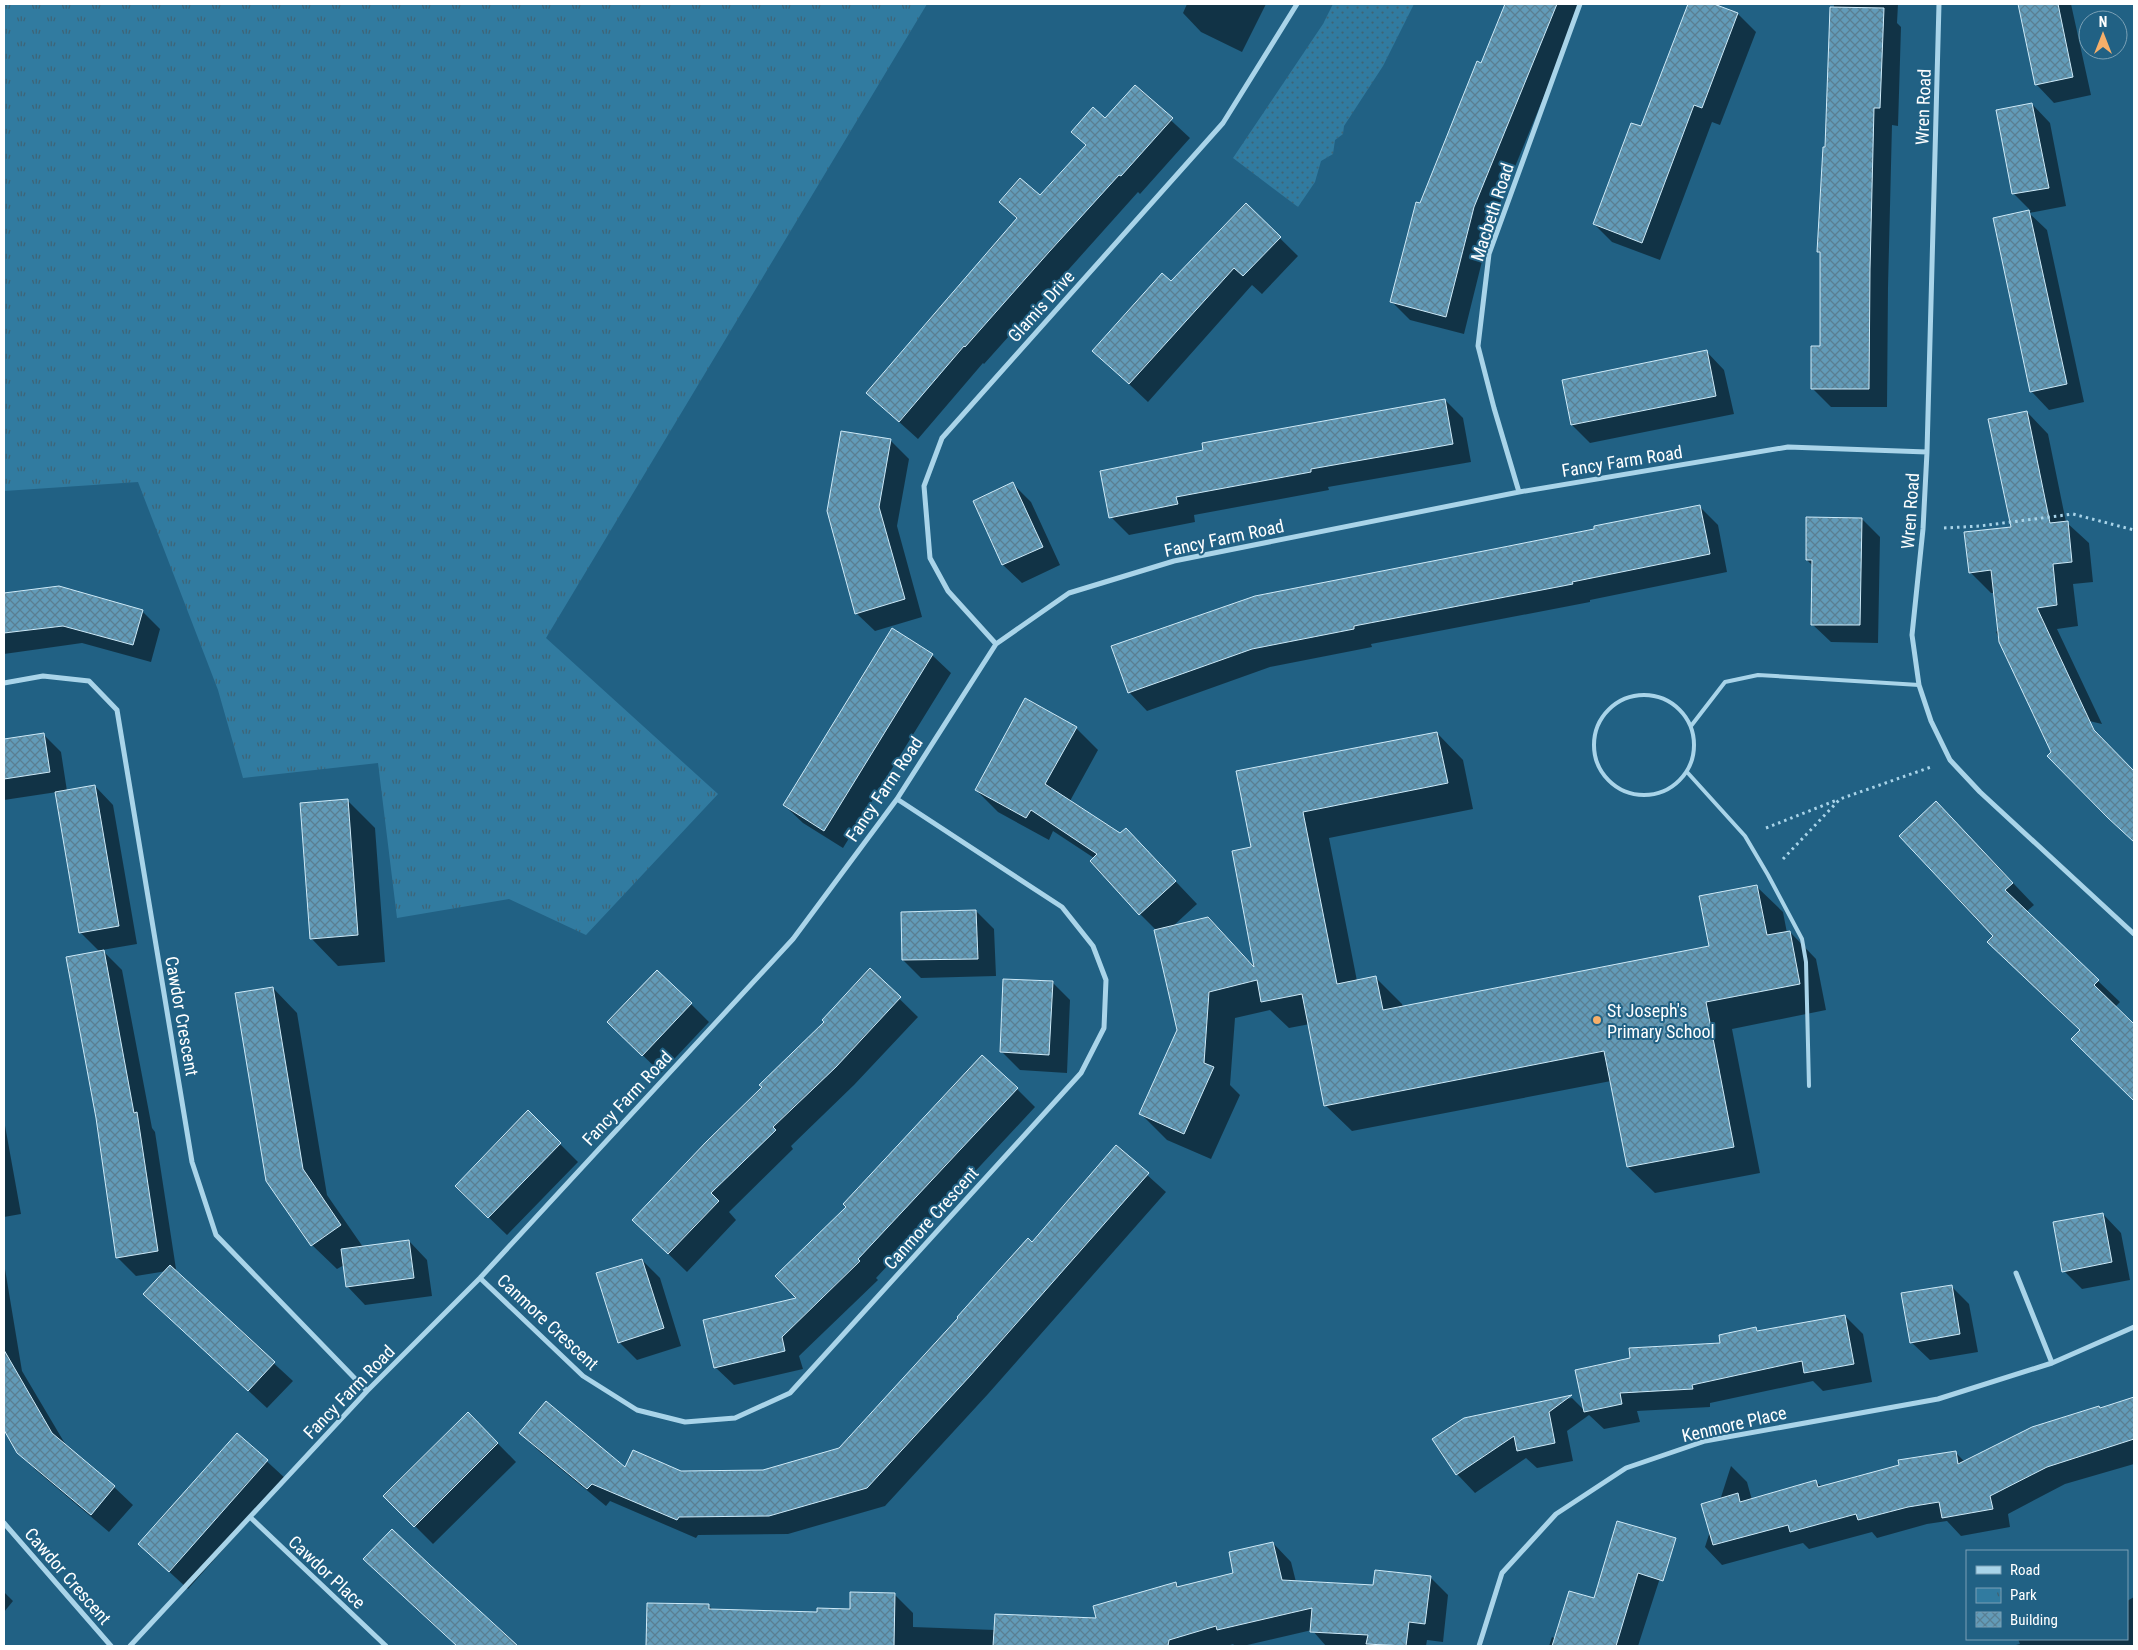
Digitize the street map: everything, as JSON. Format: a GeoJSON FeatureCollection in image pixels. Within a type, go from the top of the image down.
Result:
{"type":"FeatureCollection","features":[{"type":"Feature","properties":{"kind":"street","name":"Glamis Drive"},"geometry":{"type":"LineString","coordinates":[[996,644],[948,591],[930,558],[924,486],[942,438],[1223,123],[1297,4]]}},
{"type":"Feature","properties":{"kind":"street","name":"Macbeth Road"},"geometry":{"type":"LineString","coordinates":[[1519,492],[1478,346],[1489,254],[1580,4]]}},
{"type":"Feature","properties":{"kind":"street","name":"Wren Road"},"geometry":{"type":"LineString","coordinates":[[1939,4],[1927,452],[1923,529],[1912,634],[1919,684],[1931,721],[1950,760],[1980,792],[2134,934]]}},
{"type":"Feature","properties":{"kind":"street","name":"Fancy Farm Road"},"geometry":{"type":"LineString","coordinates":[[130,1646],[367,1391],[480,1278],[793,939],[897,799],[996,644],[1069,593],[1174,561],[1519,492],[1788,448],[1927,452]]}},
{"type":"Feature","properties":{"kind":"street","name":"Cawdor Crescent"},"geometry":{"type":"LineString","coordinates":[[4,683],[43,676],[89,681],[117,710],[192,1162],[216,1235],[367,1391]]}},
{"type":"Feature","properties":{"kind":"street","name":"Canmore Crescent"},"geometry":{"type":"LineString","coordinates":[[480,1278],[583,1376],[637,1410],[685,1422],[735,1418],[790,1392],[1081,1073],[1104,1028],[1106,980],[1093,946],[1062,907],[897,799]]}},
{"type":"Feature","properties":{"kind":"street"},"geometry":{"type":"LineString","coordinates":[[2016,1273],[2052,1363]]}},
{"type":"Feature","properties":{"kind":"street","name":"Kenmore Place"},"geometry":{"type":"LineString","coordinates":[[1479,1646],[1502,1573],[1556,1514],[1626,1468],[1705,1441],[1938,1399],[2052,1363],[2134,1327]]}},
{"type":"Feature","properties":{"kind":"street","name":"Cawdor Place"},"geometry":{"type":"LineString","coordinates":[[250,1517],[386,1646]]}},
{"type":"Feature","properties":{"kind":"street","name":"Cawdor Crescent"},"geometry":{"type":"LineString","coordinates":[[4,1523],[111,1646]]}},
{"type":"Feature","properties":{"kind":"lane"},"geometry":{"type":"LineString","coordinates":[[1691,726],[1725,682],[1758,675],[1919,684]]}},
{"type":"Feature","properties":{"kind":"lane"},"geometry":{"type":"LineString","coordinates":[[1631,696],[1655,696],[1670,701],[1682,711],[1691,726],[1695,746],[1692,762],[1687,772],[1668,790],[1655,794],[1641,796],[1626,792],[1612,785],[1603,775],[1596,762],[1593,738],[1598,722],[1607,710],[1617,702],[1631,696]]}},
{"type":"Feature","properties":{"kind":"lane"},"geometry":{"type":"LineString","coordinates":[[1687,772],[1745,836],[1802,939],[1806,962],[1809,1086]]}},
{"type":"Feature","properties":{"kind":"path"},"geometry":{"type":"LineString","coordinates":[[1923,529],[1980,526],[2073,514],[2134,530]]}},
{"type":"Feature","properties":{"kind":"path"},"geometry":{"type":"LineString","coordinates":[[1745,836],[1840,799],[1950,760]]}},
{"type":"Feature","properties":{"kind":"path"},"geometry":{"type":"LineString","coordinates":[[1768,875],[1840,799]]}},
{"type":"Feature","properties":{"kind":"green space"},"geometry":{"type":"Polygon","coordinates":[[[4,4],[927,4],[546,638],[718,794],[586,935],[509,899],[397,918],[378,763],[243,778],[218,690],[138,482],[4,491],[4,4]]]}},
{"type":"Feature","properties":{"kind":"green space"},"geometry":{"type":"Polygon","coordinates":[[[1333,4],[1414,4],[1383,66],[1344,126],[1343,134],[1335,140],[1333,154],[1321,161],[1315,182],[1298,207],[1233,158],[1323,24],[1333,4]]]}},
{"type":"Feature","properties":{"kind":"building"},"geometry":{"type":"Polygon","coordinates":[[[1505,4],[1557,4],[1474,207],[1446,317],[1390,302],[1416,202],[1420,203],[1477,61],[1481,63],[1505,4]]]}},
{"type":"Feature","properties":{"kind":"building"},"geometry":{"type":"Polygon","coordinates":[[[1688,4],[1714,4],[1738,13],[1702,108],[1694,105],[1642,243],[1593,224],[1631,123],[1641,126],[1688,4]]]}},
{"type":"Feature","properties":{"kind":"building"},"geometry":{"type":"Polygon","coordinates":[[[2018,4],[2058,4],[2073,77],[2035,85],[2018,4]]]}},
{"type":"Feature","properties":{"kind":"building"},"geometry":{"type":"Polygon","coordinates":[[[1830,7],[1884,8],[1880,108],[1874,108],[1869,389],[1811,389],[1811,346],[1820,346],[1820,252],[1817,252],[1823,147],[1825,147],[1830,7]]]}},
{"type":"Feature","properties":{"kind":"building"},"geometry":{"type":"Polygon","coordinates":[[[1135,85],[1173,118],[964,346],[899,422],[866,393],[1017,218],[999,202],[1020,178],[1040,195],[1086,145],[1071,132],[1093,107],[1105,118],[1135,85]]]}},
{"type":"Feature","properties":{"kind":"building"},"geometry":{"type":"Polygon","coordinates":[[[2032,103],[2049,188],[2012,194],[1996,110],[2032,103]]]}},
{"type":"Feature","properties":{"kind":"building"},"geometry":{"type":"Polygon","coordinates":[[[1246,203],[1281,237],[1243,276],[1234,268],[1129,384],[1092,351],[1162,273],[1171,281],[1246,203]]]}},
{"type":"Feature","properties":{"kind":"building"},"geometry":{"type":"Polygon","coordinates":[[[2029,210],[2067,384],[2030,392],[1993,218],[2029,210]]]}},
{"type":"Feature","properties":{"kind":"building"},"geometry":{"type":"Polygon","coordinates":[[[1707,350],[1716,396],[1571,425],[1562,380],[1707,350]]]}},
{"type":"Feature","properties":{"kind":"building"},"geometry":{"type":"Polygon","coordinates":[[[1445,399],[1453,444],[1311,469],[1311,472],[1176,497],[1178,504],[1109,518],[1100,471],[1203,450],[1202,443],[1445,399]]]}},
{"type":"Feature","properties":{"kind":"building"},"geometry":{"type":"Polygon","coordinates":[[[2027,411],[2050,523],[2068,521],[2072,562],[2053,564],[2057,605],[2037,608],[2094,730],[2134,771],[2134,842],[2047,756],[2051,752],[1999,642],[1991,570],[1969,573],[1964,532],[2011,527],[1988,419],[2027,411]]]}},
{"type":"Feature","properties":{"kind":"building"},"geometry":{"type":"Polygon","coordinates":[[[841,431],[891,439],[879,507],[905,599],[855,614],[827,511],[841,431]]]}},
{"type":"Feature","properties":{"kind":"building"},"geometry":{"type":"Polygon","coordinates":[[[1013,482],[1043,547],[1002,565],[973,501],[1013,482]]]}},
{"type":"Feature","properties":{"kind":"building"},"geometry":{"type":"Polygon","coordinates":[[[1700,505],[1710,554],[1572,582],[1573,584],[1354,626],[1354,629],[1252,649],[1128,693],[1111,646],[1255,596],[1594,529],[1594,526],[1700,505]]]}},
{"type":"Feature","properties":{"kind":"building"},"geometry":{"type":"Polygon","coordinates":[[[1806,517],[1862,518],[1860,625],[1811,625],[1812,560],[1806,560],[1806,517]]]}},
{"type":"Feature","properties":{"kind":"building"},"geometry":{"type":"Polygon","coordinates":[[[59,586],[143,610],[133,645],[63,626],[4,633],[4,593],[59,586]]]}},
{"type":"Feature","properties":{"kind":"building"},"geometry":{"type":"Polygon","coordinates":[[[892,628],[933,654],[824,831],[783,805],[892,628]]]}},
{"type":"Feature","properties":{"kind":"building"},"geometry":{"type":"Polygon","coordinates":[[[1025,698],[1077,727],[1045,784],[1120,833],[1126,828],[1176,881],[1139,915],[1090,861],[1097,854],[1031,810],[1026,818],[975,790],[1025,698]]]}},
{"type":"Feature","properties":{"kind":"building"},"geometry":{"type":"Polygon","coordinates":[[[1437,732],[1448,783],[1303,812],[1337,984],[1376,976],[1383,1010],[1709,946],[1699,896],[1757,885],[1767,935],[1790,931],[1800,984],[1706,1002],[1734,1147],[1627,1167],[1604,1051],[1324,1106],[1302,994],[1261,1002],[1257,980],[1209,992],[1204,1063],[1214,1067],[1184,1134],[1139,1114],[1177,1030],[1154,930],[1208,917],[1254,967],[1232,851],[1251,847],[1236,771],[1437,732]]]}},
{"type":"Feature","properties":{"kind":"building"},"geometry":{"type":"Polygon","coordinates":[[[44,733],[50,772],[4,779],[4,739],[44,733]]]}},
{"type":"Feature","properties":{"kind":"building"},"geometry":{"type":"Polygon","coordinates":[[[95,785],[119,926],[79,933],[55,792],[95,785]]]}},
{"type":"Feature","properties":{"kind":"building"},"geometry":{"type":"Polygon","coordinates":[[[348,799],[358,935],[310,939],[300,803],[348,799]]]}},
{"type":"Feature","properties":{"kind":"building"},"geometry":{"type":"Polygon","coordinates":[[[1936,801],[2013,883],[2005,890],[2099,980],[2094,985],[2134,1024],[2134,1101],[2071,1039],[2080,1030],[1987,942],[1993,936],[1899,836],[1936,801]]]}},
{"type":"Feature","properties":{"kind":"building"},"geometry":{"type":"Polygon","coordinates":[[[976,910],[978,959],[902,960],[901,912],[976,910]]]}},
{"type":"Feature","properties":{"kind":"building"},"geometry":{"type":"Polygon","coordinates":[[[104,950],[134,1113],[137,1112],[158,1251],[116,1258],[96,1118],[66,957],[104,950]]]}},
{"type":"Feature","properties":{"kind":"building"},"geometry":{"type":"Polygon","coordinates":[[[870,968],[901,997],[836,1067],[773,1127],[776,1130],[711,1193],[719,1201],[668,1254],[632,1220],[706,1142],[762,1087],[759,1085],[824,1022],[822,1020],[870,968]]]}},
{"type":"Feature","properties":{"kind":"building"},"geometry":{"type":"Polygon","coordinates":[[[657,970],[692,1003],[642,1056],[607,1022],[657,970]]]}},
{"type":"Feature","properties":{"kind":"building"},"geometry":{"type":"Polygon","coordinates":[[[1003,979],[1053,981],[1049,1055],[1000,1052],[1003,979]]]}},
{"type":"Feature","properties":{"kind":"building"},"geometry":{"type":"Polygon","coordinates":[[[273,987],[303,1169],[341,1225],[311,1246],[266,1181],[235,993],[273,987]]]}},
{"type":"Feature","properties":{"kind":"building"},"geometry":{"type":"Polygon","coordinates":[[[982,1055],[1018,1088],[858,1259],[860,1261],[782,1337],[785,1351],[714,1368],[703,1320],[796,1298],[775,1276],[846,1207],[843,1204],[982,1055]]]}},
{"type":"Feature","properties":{"kind":"building"},"geometry":{"type":"Polygon","coordinates":[[[528,1110],[561,1143],[488,1218],[455,1186],[528,1110]]]}},
{"type":"Feature","properties":{"kind":"building"},"geometry":{"type":"Polygon","coordinates":[[[1116,1145],[1149,1173],[970,1376],[867,1488],[769,1516],[679,1517],[677,1520],[592,1484],[587,1489],[519,1433],[546,1401],[625,1467],[633,1450],[681,1471],[763,1470],[839,1448],[1028,1238],[1032,1242],[1116,1145]]]}},
{"type":"Feature","properties":{"kind":"building"},"geometry":{"type":"Polygon","coordinates":[[[2103,1213],[2112,1262],[2062,1272],[2053,1222],[2103,1213]]]}},
{"type":"Feature","properties":{"kind":"building"},"geometry":{"type":"Polygon","coordinates":[[[409,1240],[414,1278],[346,1287],[341,1249],[409,1240]]]}},
{"type":"Feature","properties":{"kind":"building"},"geometry":{"type":"Polygon","coordinates":[[[642,1259],[664,1328],[618,1343],[596,1273],[642,1259]]]}},
{"type":"Feature","properties":{"kind":"building"},"geometry":{"type":"Polygon","coordinates":[[[170,1265],[275,1362],[248,1391],[143,1294],[170,1265]]]}},
{"type":"Feature","properties":{"kind":"building"},"geometry":{"type":"Polygon","coordinates":[[[1952,1285],[1960,1334],[1910,1343],[1901,1293],[1952,1285]]]}},
{"type":"Feature","properties":{"kind":"building"},"geometry":{"type":"Polygon","coordinates":[[[1845,1315],[1854,1364],[1804,1373],[1802,1361],[1692,1385],[1693,1389],[1620,1393],[1622,1404],[1584,1412],[1575,1370],[1630,1358],[1629,1348],[1720,1343],[1719,1335],[1756,1327],[1757,1331],[1845,1315]]]}},
{"type":"Feature","properties":{"kind":"building"},"geometry":{"type":"Polygon","coordinates":[[[4,1350],[52,1433],[115,1486],[91,1515],[17,1453],[4,1430],[4,1350]]]}},
{"type":"Feature","properties":{"kind":"building"},"geometry":{"type":"Polygon","coordinates":[[[1572,1395],[1549,1412],[1555,1443],[1517,1451],[1514,1436],[1456,1475],[1432,1439],[1464,1418],[1572,1395]]]}},
{"type":"Feature","properties":{"kind":"building"},"geometry":{"type":"Polygon","coordinates":[[[2134,1397],[2134,1439],[2047,1467],[1990,1496],[1993,1509],[1942,1518],[1939,1502],[1908,1507],[1858,1520],[1856,1514],[1790,1532],[1788,1525],[1713,1545],[1701,1504],[1738,1493],[1740,1502],[1816,1480],[1818,1487],[1899,1465],[1898,1460],[1956,1451],[1958,1464],[2032,1427],[2134,1397]]]}},
{"type":"Feature","properties":{"kind":"building"},"geometry":{"type":"Polygon","coordinates":[[[468,1412],[498,1443],[414,1527],[383,1496],[468,1412]]]}},
{"type":"Feature","properties":{"kind":"building"},"geometry":{"type":"Polygon","coordinates":[[[237,1433],[268,1460],[169,1572],[138,1544],[237,1433]]]}},
{"type":"Feature","properties":{"kind":"building"},"geometry":{"type":"Polygon","coordinates":[[[1617,1521],[1676,1538],[1663,1581],[1638,1573],[1616,1646],[1552,1646],[1569,1591],[1594,1598],[1617,1521]]]}},
{"type":"Feature","properties":{"kind":"building"},"geometry":{"type":"Polygon","coordinates":[[[392,1529],[518,1646],[457,1646],[363,1559],[392,1529]]]}},
{"type":"Feature","properties":{"kind":"building"},"geometry":{"type":"Polygon","coordinates":[[[1273,1542],[1282,1580],[1373,1585],[1375,1570],[1431,1576],[1425,1624],[1409,1622],[1406,1646],[1366,1644],[1368,1635],[1310,1632],[1312,1608],[1217,1630],[1216,1626],[1169,1640],[1168,1646],[993,1646],[995,1614],[1096,1618],[1093,1606],[1176,1582],[1177,1587],[1233,1573],[1229,1552],[1273,1542]]]}},
{"type":"Feature","properties":{"kind":"building"},"geometry":{"type":"Polygon","coordinates":[[[850,1592],[895,1593],[894,1646],[646,1646],[647,1603],[709,1604],[709,1609],[817,1612],[817,1608],[850,1609],[850,1592]]]}},
{"type":"Feature","properties":{"kind":"place","name":"St Joseph's Primary School"},"geometry":{"type":"Point","coordinates":[1597,1020]}}]}
